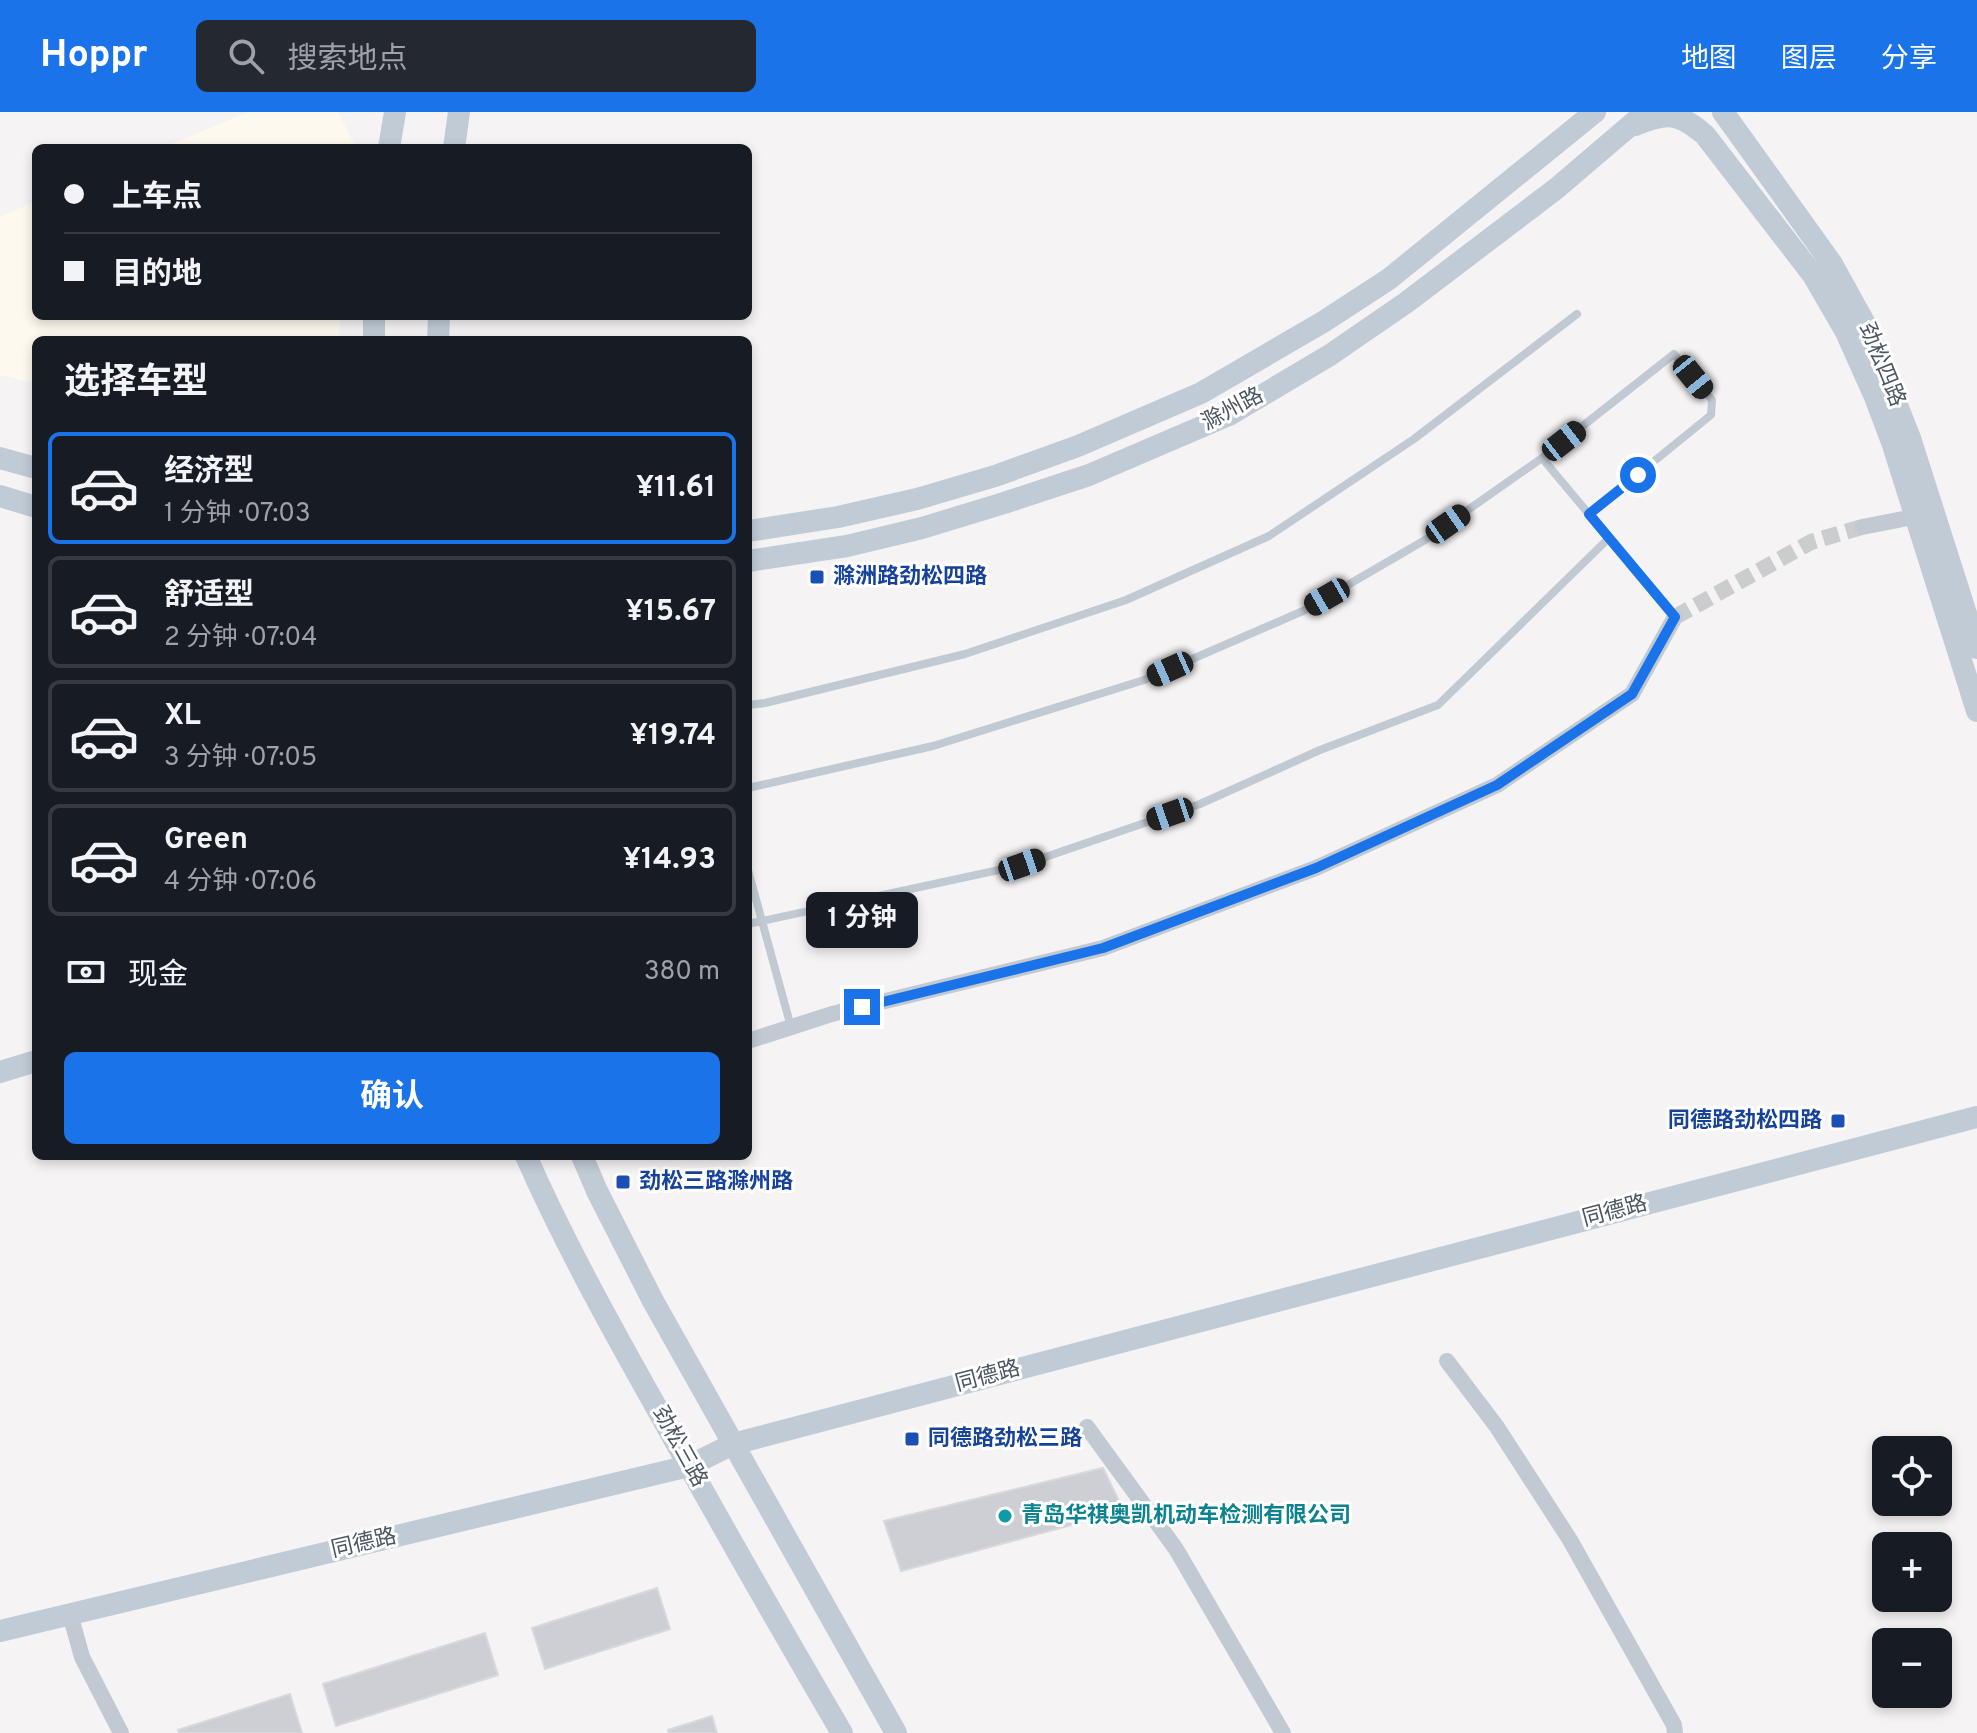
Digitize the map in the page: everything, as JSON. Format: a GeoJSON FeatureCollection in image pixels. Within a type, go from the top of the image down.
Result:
{"type":"FeatureCollection","features":[{"type":"Feature","properties":{"kind":"main road"},"geometry":{"type":"LineString","coordinates":[[390,144],[395,112]]}},
{"type":"Feature","properties":{"kind":"main road"},"geometry":{"type":"LineString","coordinates":[[455,144],[459,112]]}},
{"type":"Feature","properties":{"kind":"main road","name":"滁州路"},"geometry":{"type":"LineString","coordinates":[[752,530],[838,517],[917,499],[995,476],[1078,446],[1201,393],[1323,322],[1389,279],[1595,112]]}},
{"type":"Feature","properties":{"kind":"main road","name":"滁州路"},"geometry":{"type":"LineString","coordinates":[[752,560],[847,546],[991,508],[1089,475],[1229,415],[1330,355],[1407,302],[1557,188],[1646,112]]}},
{"type":"Feature","properties":{"kind":"main road"},"geometry":{"type":"LineString","coordinates":[[1627,128],[1667,114],[1688,120],[1705,135],[1813,275],[1846,332],[1925,515],[1977,711]]}},
{"type":"Feature","properties":{"kind":"main road"},"geometry":{"type":"LineString","coordinates":[[1705,135],[1702,126],[1705,117],[1723,114]]}},
{"type":"Feature","properties":{"kind":"main road","name":"劲松四路"},"geometry":{"type":"LineString","coordinates":[[1723,114],[1832,264],[1864,322],[1910,438],[1925,515],[1977,648]]}},
{"type":"Feature","properties":{"kind":"main road"},"geometry":{"type":"LineString","coordinates":[[0,458],[32,467]]}},
{"type":"Feature","properties":{"kind":"main road"},"geometry":{"type":"LineString","coordinates":[[0,496],[32,506]]}},
{"type":"Feature","properties":{"kind":"main road"},"geometry":{"type":"LineString","coordinates":[[0,1072],[32,1062]]}},
{"type":"Feature","properties":{"kind":"main road","name":"同德路"},"geometry":{"type":"LineString","coordinates":[[0,1631],[689,1466],[733,1444],[1977,1117]]}},
{"type":"Feature","properties":{"kind":"main road","name":"劲松三路"},"geometry":{"type":"LineString","coordinates":[[528,1160],[608,1323],[842,1733]]}},
{"type":"Feature","properties":{"kind":"main road"},"geometry":{"type":"LineString","coordinates":[[584,1160],[653,1301],[896,1733]]}},
{"type":"Feature","properties":{"kind":"street"},"geometry":{"type":"LineString","coordinates":[[1862,527],[1925,515]]}},
{"type":"Feature","properties":{"kind":"street"},"geometry":{"type":"LineString","coordinates":[[752,1040],[847,1010],[1103,948],[1316,868],[1497,785],[1632,694],[1675,617]]}},
{"type":"Feature","properties":{"kind":"street"},"geometry":{"type":"LineString","coordinates":[[1447,1361],[1497,1427],[1570,1540],[1674,1725],[1675,1733]]}},
{"type":"Feature","properties":{"kind":"street"},"geometry":{"type":"LineString","coordinates":[[1087,1427],[1176,1549],[1283,1733]]}},
{"type":"Feature","properties":{"kind":"street"},"geometry":{"type":"LineString","coordinates":[[70,1614],[82,1657],[121,1733]]}},
{"type":"Feature","properties":{"kind":"lane"},"geometry":{"type":"LineString","coordinates":[[752,705],[965,654],[1126,600],[1269,536],[1414,439],[1577,314]]}},
{"type":"Feature","properties":{"kind":"lane"},"geometry":{"type":"LineString","coordinates":[[752,787],[933,746],[1144,680],[1303,611],[1425,540],[1542,458],[1674,354],[1712,400],[1711,415],[1589,514]]}},
{"type":"Feature","properties":{"kind":"lane"},"geometry":{"type":"LineString","coordinates":[[1542,458],[1675,617]]}},
{"type":"Feature","properties":{"kind":"lane"},"geometry":{"type":"LineString","coordinates":[[752,923],[1022,865],[1200,804],[1320,750],[1438,705],[1609,538]]}},
{"type":"Feature","properties":{"kind":"lane"},"geometry":{"type":"LineString","coordinates":[[752,884],[791,1027]]}},
{"type":"Feature","properties":{"kind":"shaded area"},"geometry":{"type":"Polygon","coordinates":[[[248,112],[338,112],[354,144],[172,144],[248,112]]]}},
{"type":"Feature","properties":{"kind":"shaded area"},"geometry":{"type":"Polygon","coordinates":[[[32,203],[32,320],[341,320],[338,336],[32,336],[32,383],[0,375],[0,217],[32,203]]]}},
{"type":"Feature","properties":{"kind":"building","name":"青岛华祺奥凯机动车检测有限公司"},"geometry":{"type":"Polygon","coordinates":[[[1103,1468],[1124,1511],[901,1571],[884,1521],[1103,1468]]]}},
{"type":"Feature","properties":{"kind":"building"},"geometry":{"type":"Polygon","coordinates":[[[657,1588],[670,1629],[545,1669],[532,1628],[657,1588]]]}},
{"type":"Feature","properties":{"kind":"building"},"geometry":{"type":"Polygon","coordinates":[[[485,1633],[498,1675],[336,1726],[323,1684],[485,1633]]]}},
{"type":"Feature","properties":{"kind":"building"},"geometry":{"type":"Polygon","coordinates":[[[290,1694],[302,1733],[179,1733],[178,1730],[290,1694]]]}},
{"type":"Feature","properties":{"kind":"building"},"geometry":{"type":"Polygon","coordinates":[[[712,1716],[717,1733],[669,1733],[668,1730],[712,1716]]]}},
{"type":"Feature","properties":{"kind":"tunnel"},"geometry":{"type":"LineString","coordinates":[[1675,617],[1811,542],[1862,527]]}},
{"type":"Feature","properties":{"kind":"place","name":"滁洲路劲松四路"},"geometry":{"type":"Point","coordinates":[817,577]}},
{"type":"Feature","properties":{"kind":"place","name":"同德路劲松四路"},"geometry":{"type":"Point","coordinates":[1838,1121]}},
{"type":"Feature","properties":{"kind":"place","name":"劲松三路滁州路"},"geometry":{"type":"Point","coordinates":[623,1182]}},
{"type":"Feature","properties":{"kind":"place","name":"同德路劲松三路"},"geometry":{"type":"Point","coordinates":[912,1439]}},
{"type":"Feature","properties":{"kind":"place","name":"青岛华祺奥凯机动车检测有限公司"},"geometry":{"type":"Point","coordinates":[1005,1516]}},
{"type":"Feature","properties":{"kind":"route"},"geometry":{"type":"LineString","coordinates":[[862,1007],[1103,948],[1316,868],[1497,785],[1632,694],[1675,617],[1589,514],[1638,475]]}}]}
